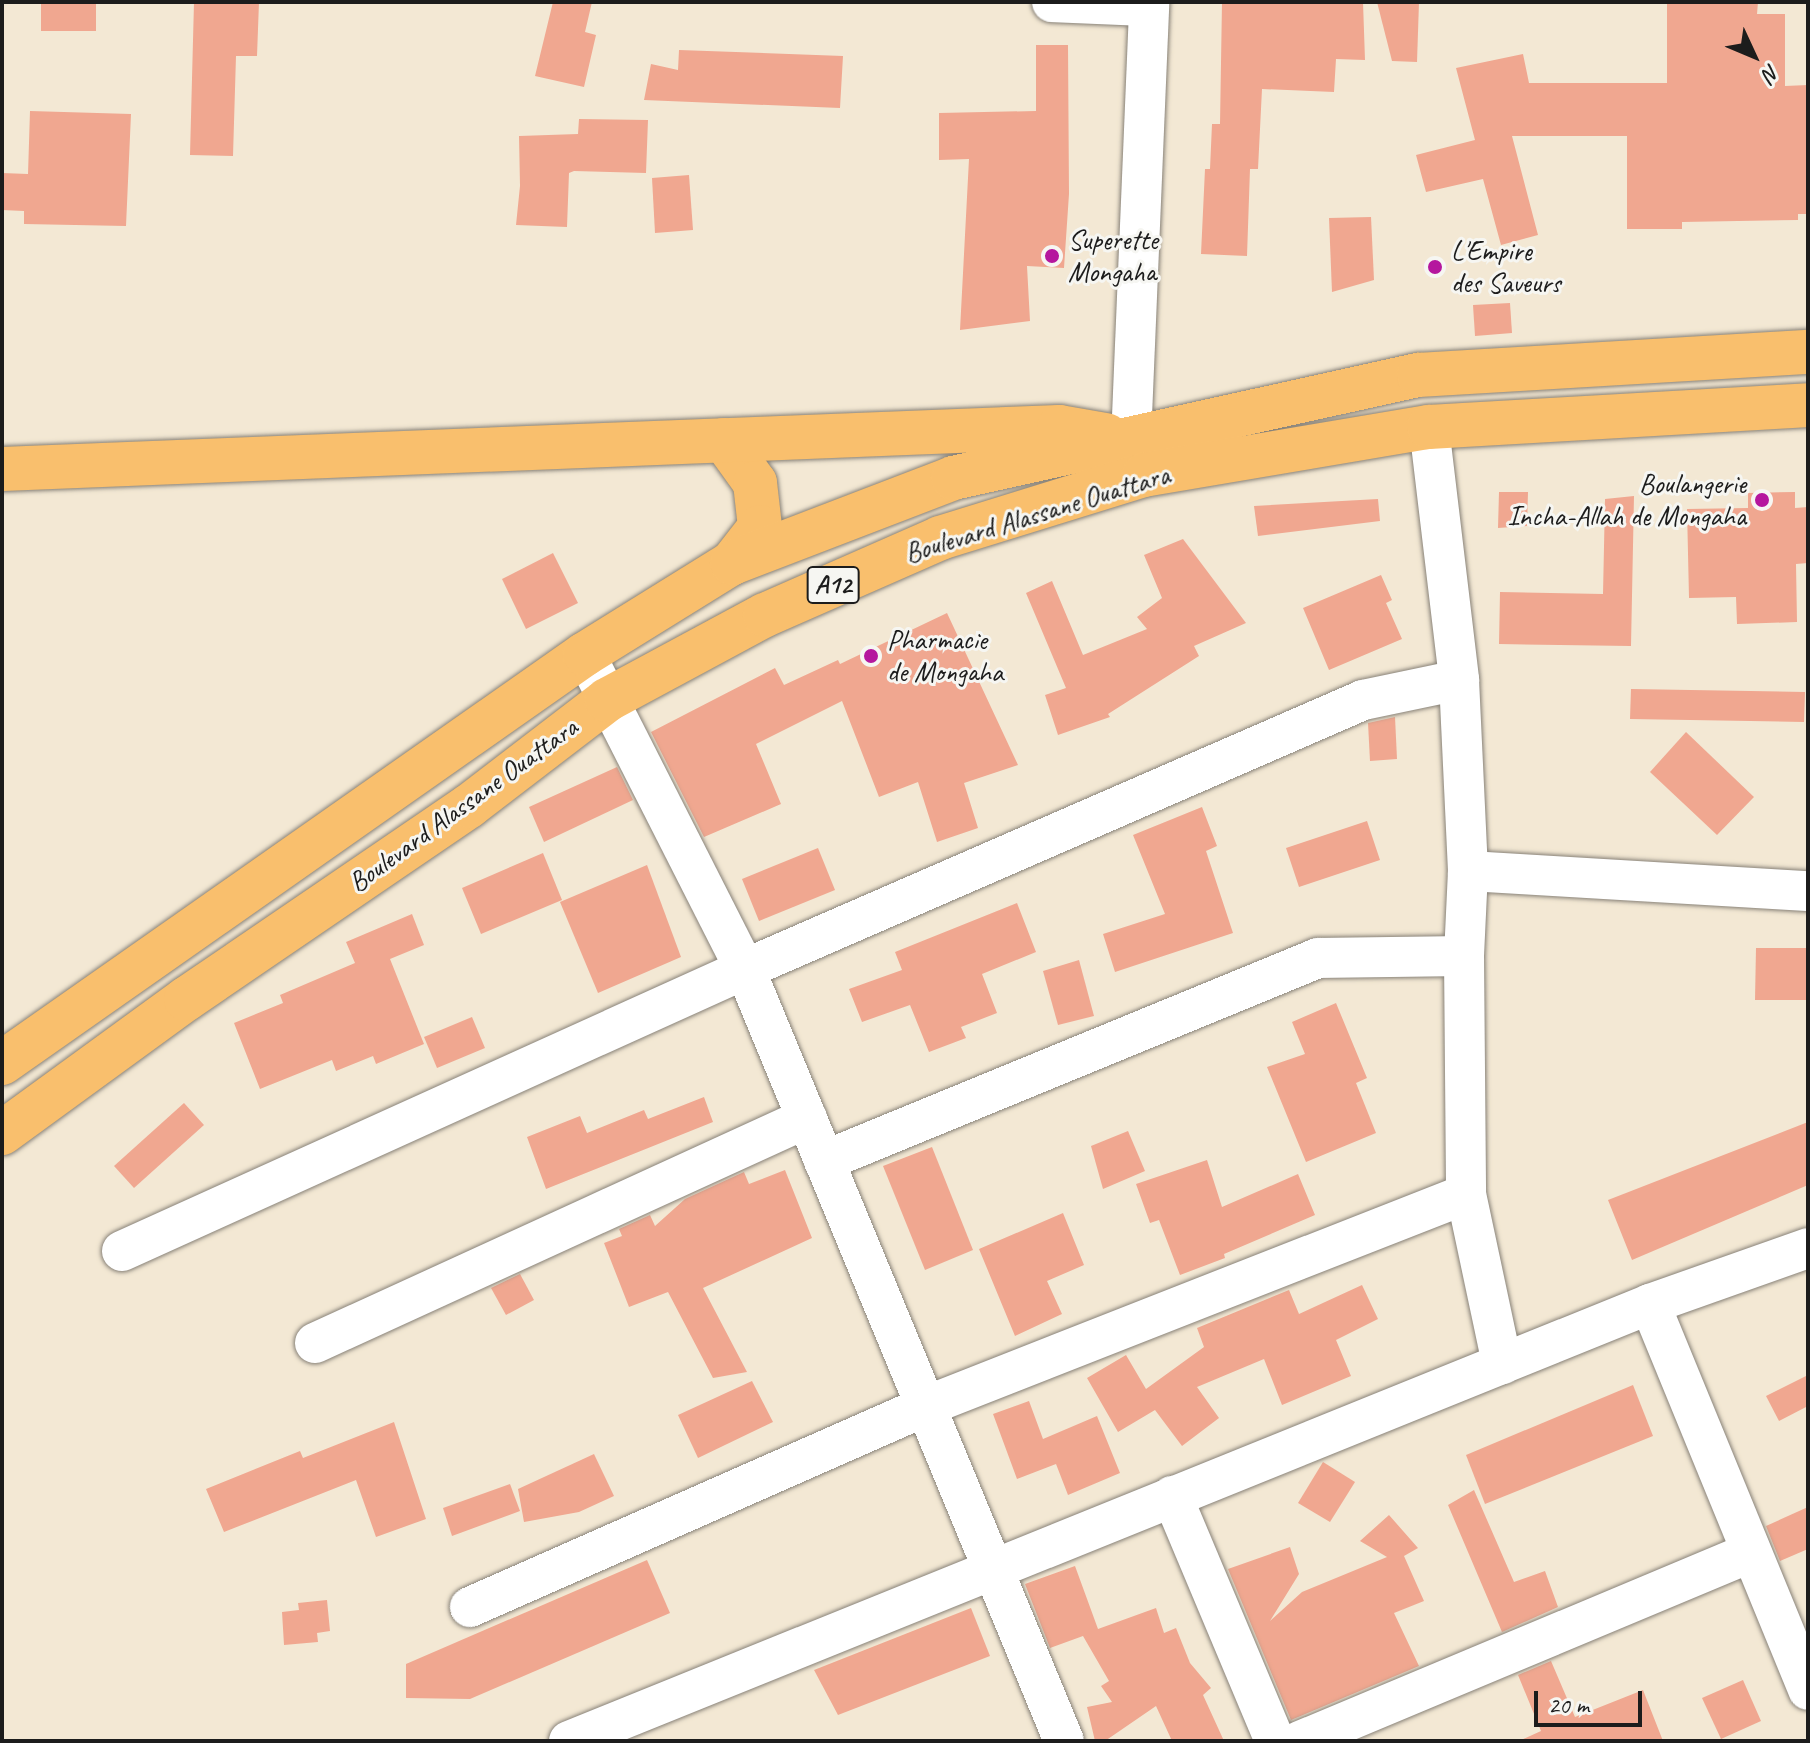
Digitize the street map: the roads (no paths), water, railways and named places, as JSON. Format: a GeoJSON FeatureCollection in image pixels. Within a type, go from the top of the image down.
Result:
{"type":"FeatureCollection","features":[{"type":"Feature","properties":{"kind":"main road","name":"Boulevard Alassane Ouattara"},"geometry":{"type":"LineString","coordinates":[[2,1133],[186,999],[469,806],[607,700],[765,615],[940,538],[1138,458],[1419,375],[1808,352]]}},
{"type":"Feature","properties":{"kind":"main road","name":"Boulevard Alassane Ouattara"},"geometry":{"type":"LineString","coordinates":[[2,1063],[585,654],[732,563],[953,478],[1429,427],[1808,405]]}},
{"type":"Feature","properties":{"kind":"main road","name":"A12"},"geometry":{"type":"LineString","coordinates":[[2,469],[1059,427],[1138,458]]}},
{"type":"Feature","properties":{"kind":"main road"},"geometry":{"type":"LineString","coordinates":[[724,440],[755,483],[760,527],[732,563]]}},
{"type":"Feature","properties":{"kind":"street"},"geometry":{"type":"LineString","coordinates":[[1052,2],[1149,4],[1138,458]]}},
{"type":"Feature","properties":{"kind":"street"},"geometry":{"type":"LineString","coordinates":[[1429,427],[1459,680],[1468,871],[1464,956],[1466,1194],[1502,1364]]}},
{"type":"Feature","properties":{"kind":"street"},"geometry":{"type":"LineString","coordinates":[[585,654],[745,969],[1064,1741]]}},
{"type":"Feature","properties":{"kind":"street"},"geometry":{"type":"LineString","coordinates":[[122,1251],[745,969],[1363,700],[1459,680]]}},
{"type":"Feature","properties":{"kind":"street"},"geometry":{"type":"LineString","coordinates":[[1468,871],[1808,891]]}},
{"type":"Feature","properties":{"kind":"street"},"geometry":{"type":"LineString","coordinates":[[824,1161],[1318,958],[1464,956]]}},
{"type":"Feature","properties":{"kind":"street"},"geometry":{"type":"LineString","coordinates":[[315,1343],[807,1118]]}},
{"type":"Feature","properties":{"kind":"street"},"geometry":{"type":"LineString","coordinates":[[470,1607],[926,1406],[1466,1194]]}},
{"type":"Feature","properties":{"kind":"street"},"geometry":{"type":"LineString","coordinates":[[569,1741],[1650,1304],[1808,1248]]}},
{"type":"Feature","properties":{"kind":"street"},"geometry":{"type":"LineString","coordinates":[[1650,1304],[1808,1690]]}},
{"type":"Feature","properties":{"kind":"street"},"geometry":{"type":"LineString","coordinates":[[1172,1496],[1275,1741]]}},
{"type":"Feature","properties":{"kind":"street"},"geometry":{"type":"LineString","coordinates":[[1300,1741],[1751,1552]]}},
{"type":"Feature","properties":{"kind":"place","name":"Superette Mongaha"},"geometry":{"type":"Point","coordinates":[1052,256]}},
{"type":"Feature","properties":{"kind":"place","name":"L'Empire des Saveurs"},"geometry":{"type":"Point","coordinates":[1435,267]}},
{"type":"Feature","properties":{"kind":"place","name":"Boulangerie Incha-Allah de Mongaha"},"geometry":{"type":"Point","coordinates":[1762,500]}},
{"type":"Feature","properties":{"kind":"place","name":"Pharmacie de Mongaha"},"geometry":{"type":"Point","coordinates":[871,656]}}]}
